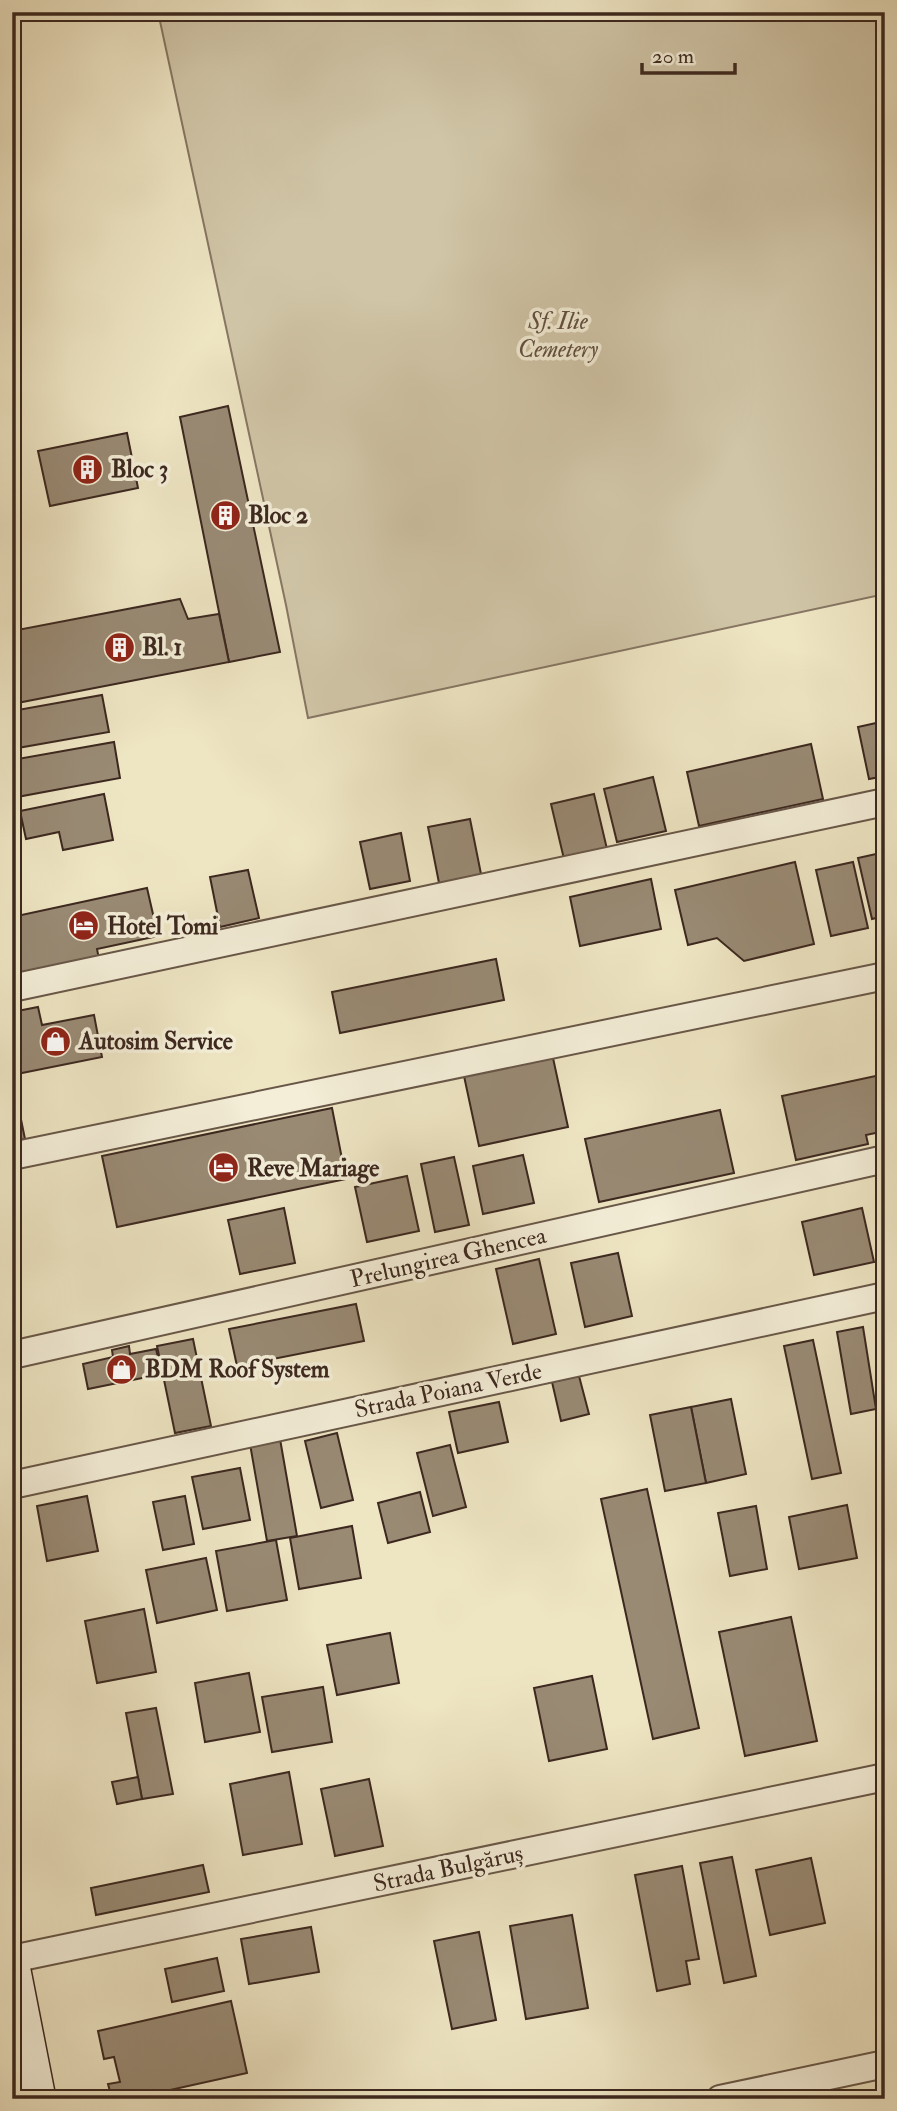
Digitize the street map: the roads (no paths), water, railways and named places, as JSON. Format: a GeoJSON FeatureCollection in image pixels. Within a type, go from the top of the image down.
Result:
{"type":"FeatureCollection","features":[{"type":"Feature","properties":{"kind":"main road"},"geometry":{"type":"LineString","coordinates":[[12,1971],[37,2099]]}},
{"type":"Feature","properties":{"kind":"street"},"geometry":{"type":"LineString","coordinates":[[12,988],[885,802]]}},
{"type":"Feature","properties":{"kind":"street"},"geometry":{"type":"LineString","coordinates":[[12,1156],[885,976]]}},
{"type":"Feature","properties":{"kind":"street","name":"Prelungirea Ghencea"},"geometry":{"type":"LineString","coordinates":[[12,1355],[885,1159]]}},
{"type":"Feature","properties":{"kind":"street","name":"Strada Poiana Verde"},"geometry":{"type":"LineString","coordinates":[[12,1485],[885,1296]]}},
{"type":"Feature","properties":{"kind":"street","name":"Strada Bulgăruș"},"geometry":{"type":"LineString","coordinates":[[12,1959],[885,1777]]}},
{"type":"Feature","properties":{"kind":"street"},"geometry":{"type":"LineString","coordinates":[[720,2099],[885,2064]]}},
{"type":"Feature","properties":{"kind":"place","name":"Bloc 3"},"geometry":{"type":"Point","coordinates":[88,469]}},
{"type":"Feature","properties":{"kind":"place","name":"Bloc 2"},"geometry":{"type":"Point","coordinates":[225,515]}},
{"type":"Feature","properties":{"kind":"place","name":"Bl. 1"},"geometry":{"type":"Point","coordinates":[119,647]}},
{"type":"Feature","properties":{"kind":"place","name":"Hotel Tomi"},"geometry":{"type":"Point","coordinates":[84,926]}},
{"type":"Feature","properties":{"kind":"place","name":"Autosim Service"},"geometry":{"type":"Point","coordinates":[56,1041]}},
{"type":"Feature","properties":{"kind":"place","name":"Reve Mariage"},"geometry":{"type":"Point","coordinates":[224,1168]}},
{"type":"Feature","properties":{"kind":"place","name":"BDM Roof System"},"geometry":{"type":"Point","coordinates":[122,1369]}},
{"type":"Feature","properties":{"kind":"park label","name":"Sf. Ilie Cemetery"},"geometry":{"type":"Point","coordinates":[558,335]}}]}
